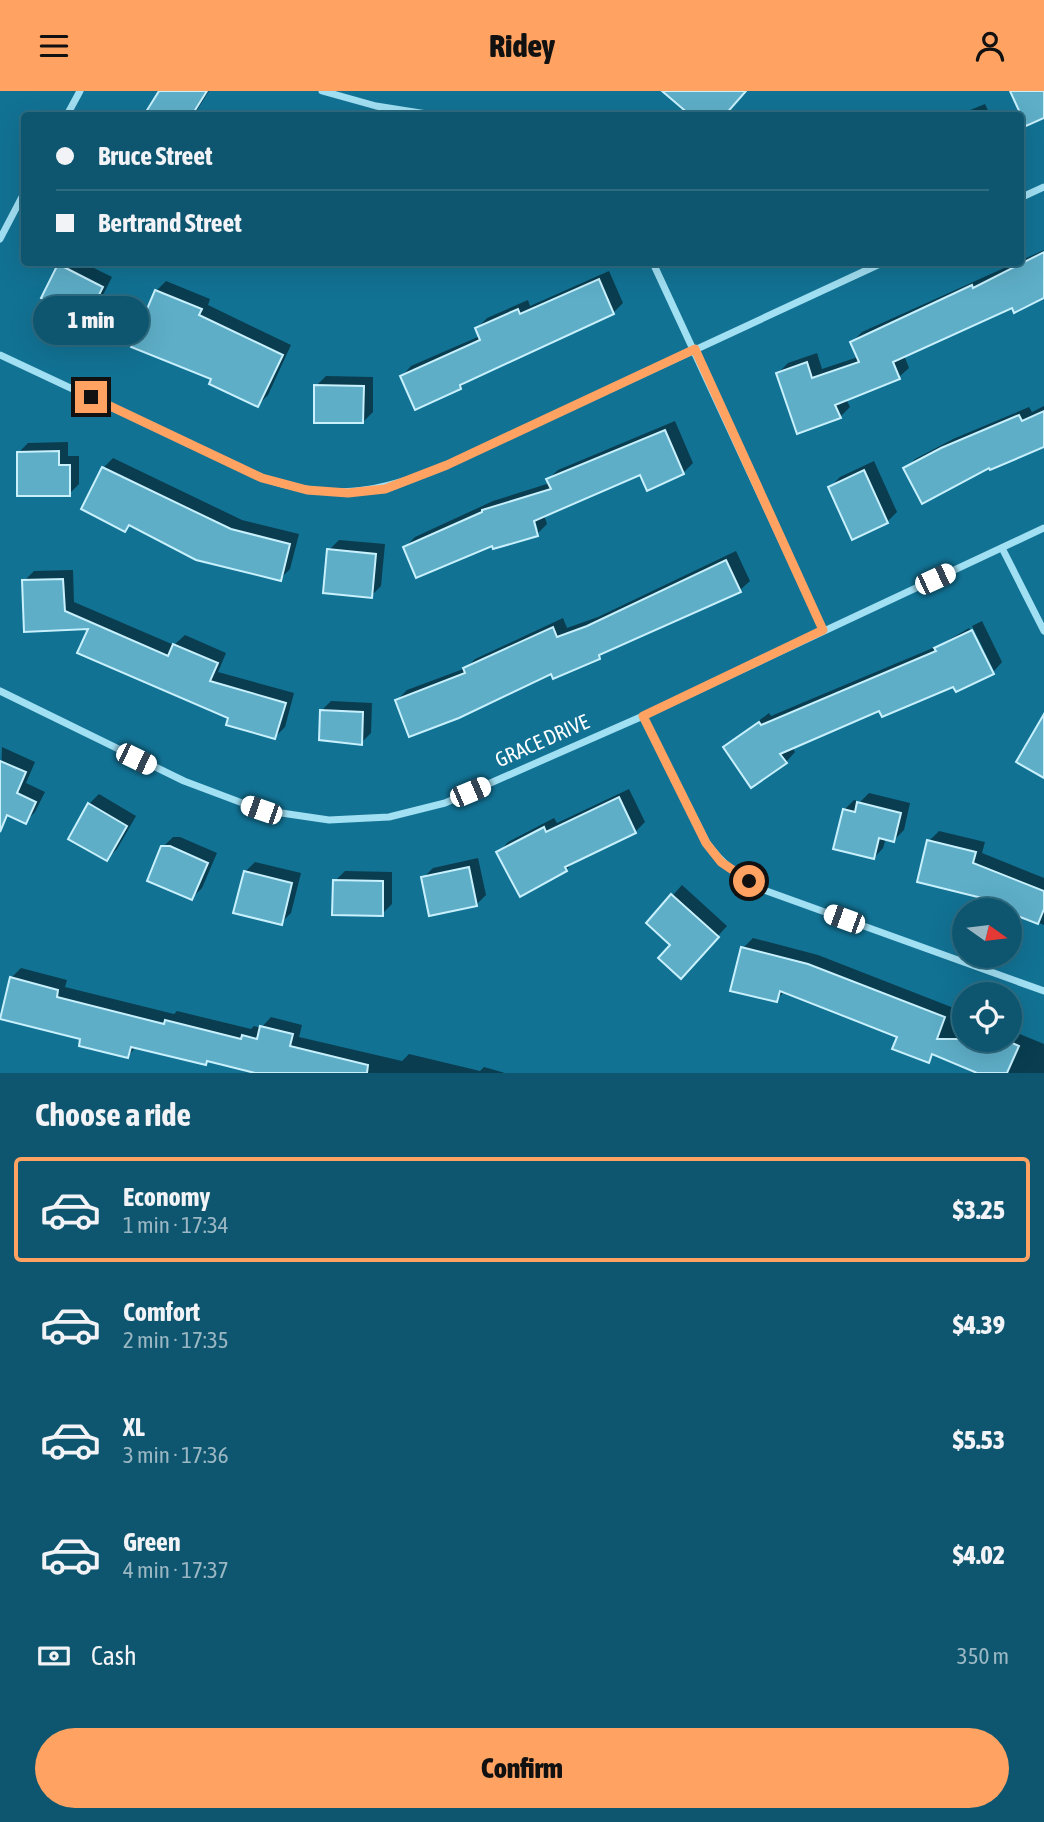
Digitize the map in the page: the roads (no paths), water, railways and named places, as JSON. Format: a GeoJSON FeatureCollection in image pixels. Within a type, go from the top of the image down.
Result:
{"type":"FeatureCollection","features":[{"type":"Feature","properties":{"kind":"street"},"geometry":{"type":"LineString","coordinates":[[69,112],[80,91]]}},
{"type":"Feature","properties":{"kind":"street"},"geometry":{"type":"LineString","coordinates":[[322,91],[376,106],[414,112]]}},
{"type":"Feature","properties":{"kind":"street"},"geometry":{"type":"LineString","coordinates":[[1024,196],[1044,187]]}},
{"type":"Feature","properties":{"kind":"street"},"geometry":{"type":"LineString","coordinates":[[0,239],[21,199]]}},
{"type":"Feature","properties":{"kind":"street"},"geometry":{"type":"LineString","coordinates":[[654,266],[823,630]]}},
{"type":"Feature","properties":{"kind":"street"},"geometry":{"type":"LineString","coordinates":[[0,355],[262,478],[307,490],[348,493],[385,489],[416,478],[875,266]]}},
{"type":"Feature","properties":{"kind":"street","name":"GRACE DRIVE"},"geometry":{"type":"LineString","coordinates":[[0,691],[184,782],[227,799],[296,818],[329,820],[389,817],[445,803],[643,716],[1044,528]]}},
{"type":"Feature","properties":{"kind":"street"},"geometry":{"type":"LineString","coordinates":[[1002,548],[1044,631]]}},
{"type":"Feature","properties":{"kind":"street"},"geometry":{"type":"LineString","coordinates":[[643,716],[706,843],[721,862],[737,874],[772,893],[1044,991]]}}]}
